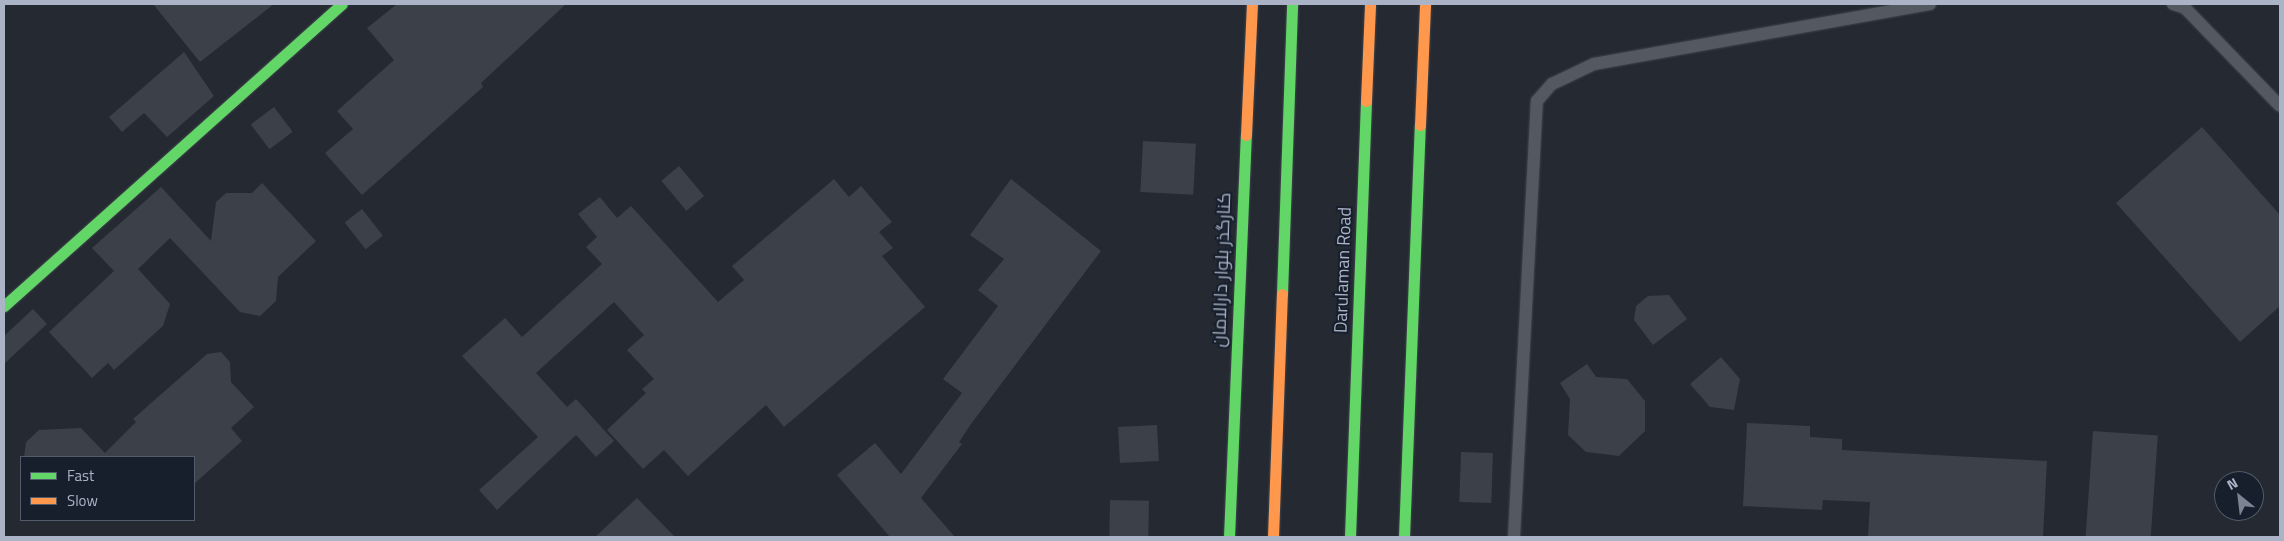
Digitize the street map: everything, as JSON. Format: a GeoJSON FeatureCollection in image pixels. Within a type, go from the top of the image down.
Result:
{"type":"FeatureCollection","features":[{"type":"Feature","properties":{"kind":"street"},"geometry":{"type":"LineString","coordinates":[[4,306],[342,4]]}},
{"type":"Feature","properties":{"kind":"street","name":"کنارگذر بلوار دارالامان"},"geometry":{"type":"LineString","coordinates":[[1228,537],[1252,4]]}},
{"type":"Feature","properties":{"kind":"street"},"geometry":{"type":"LineString","coordinates":[[1273,537],[1292,4]]}},
{"type":"Feature","properties":{"kind":"street","name":"Darulaman Road"},"geometry":{"type":"LineString","coordinates":[[1350,537],[1370,4]]}},
{"type":"Feature","properties":{"kind":"street"},"geometry":{"type":"LineString","coordinates":[[1404,537],[1426,4]]}},
{"type":"Feature","properties":{"kind":"lane"},"geometry":{"type":"LineString","coordinates":[[1514,537],[1537,101],[1552,84],[1594,64],[1930,4]]}},
{"type":"Feature","properties":{"kind":"lane"},"geometry":{"type":"LineString","coordinates":[[2173,4],[2185,8],[2280,106]]}},
{"type":"Feature","properties":{"kind":"building"},"geometry":{"type":"Polygon","coordinates":[[[153,4],[274,4],[200,62],[153,4]]]}},
{"type":"Feature","properties":{"kind":"building"},"geometry":{"type":"Polygon","coordinates":[[[397,4],[566,4],[481,83],[483,87],[362,195],[325,153],[353,129],[337,111],[394,60],[367,28],[397,4]]]}},
{"type":"Feature","properties":{"kind":"building"},"geometry":{"type":"Polygon","coordinates":[[[184,52],[214,96],[167,137],[144,113],[122,132],[109,117],[184,52]]]}},
{"type":"Feature","properties":{"kind":"building"},"geometry":{"type":"Polygon","coordinates":[[[274,107],[293,132],[269,149],[251,124],[274,107]]]}},
{"type":"Feature","properties":{"kind":"building"},"geometry":{"type":"Polygon","coordinates":[[[2202,127],[2280,215],[2280,306],[2240,342],[2116,203],[2202,127]]]}},
{"type":"Feature","properties":{"kind":"building"},"geometry":{"type":"Polygon","coordinates":[[[1143,141],[1196,144],[1193,195],[1140,192],[1143,141]]]}},
{"type":"Feature","properties":{"kind":"building"},"geometry":{"type":"Polygon","coordinates":[[[679,166],[704,196],[686,211],[661,181],[679,166]]]}},
{"type":"Feature","properties":{"kind":"building"},"geometry":{"type":"Polygon","coordinates":[[[834,179],[849,197],[861,186],[892,222],[879,232],[893,248],[882,256],[925,307],[784,427],[766,405],[688,476],[664,450],[643,469],[607,430],[646,393],[642,389],[654,379],[627,350],[644,335],[614,302],[536,373],[567,407],[576,399],[614,441],[596,457],[576,435],[497,510],[479,490],[538,437],[462,356],[505,318],[522,337],[602,264],[586,247],[597,237],[578,214],[600,197],[617,218],[631,206],[718,302],[744,280],[732,266],[834,179]]]}},
{"type":"Feature","properties":{"kind":"building"},"geometry":{"type":"Polygon","coordinates":[[[1011,179],[1101,251],[971,424],[959,442],[962,444],[921,498],[955,537],[890,537],[837,475],[875,443],[901,474],[962,393],[943,379],[998,306],[978,290],[1004,259],[970,235],[1011,179]]]}},
{"type":"Feature","properties":{"kind":"building"},"geometry":{"type":"Polygon","coordinates":[[[262,183],[316,241],[278,277],[276,301],[260,316],[240,312],[170,238],[138,269],[170,304],[163,326],[114,370],[108,363],[92,378],[49,332],[114,271],[92,248],[161,187],[211,241],[216,202],[226,193],[252,193],[262,183]]]}},
{"type":"Feature","properties":{"kind":"building"},"geometry":{"type":"Polygon","coordinates":[[[362,209],[383,236],[366,249],[345,223],[362,209]]]}},
{"type":"Feature","properties":{"kind":"building"},"geometry":{"type":"Polygon","coordinates":[[[1669,295],[1687,319],[1653,345],[1634,320],[1636,306],[1648,296],[1669,295]]]}},
{"type":"Feature","properties":{"kind":"building"},"geometry":{"type":"Polygon","coordinates":[[[33,309],[47,324],[4,364],[4,336],[33,309]]]}},
{"type":"Feature","properties":{"kind":"building"},"geometry":{"type":"Polygon","coordinates":[[[221,352],[230,362],[231,382],[254,407],[231,428],[242,441],[195,483],[195,456],[24,456],[26,442],[39,430],[81,428],[105,453],[136,422],[133,419],[207,354],[221,352]]]}},
{"type":"Feature","properties":{"kind":"building"},"geometry":{"type":"Polygon","coordinates":[[[1721,357],[1740,379],[1734,410],[1710,407],[1690,384],[1721,357]]]}},
{"type":"Feature","properties":{"kind":"building"},"geometry":{"type":"Polygon","coordinates":[[[1587,364],[1596,377],[1627,379],[1645,401],[1645,431],[1619,456],[1586,452],[1568,435],[1570,399],[1560,383],[1587,364]]]}},
{"type":"Feature","properties":{"kind":"building"},"geometry":{"type":"Polygon","coordinates":[[[1747,423],[1810,426],[1810,437],[1842,439],[1842,450],[2047,461],[2043,537],[1868,537],[1870,502],[1823,500],[1822,510],[1743,506],[1747,423]]]}},
{"type":"Feature","properties":{"kind":"building"},"geometry":{"type":"Polygon","coordinates":[[[1157,425],[1159,461],[1120,463],[1118,427],[1157,425]]]}},
{"type":"Feature","properties":{"kind":"building"},"geometry":{"type":"Polygon","coordinates":[[[2093,431],[2158,436],[2151,537],[2086,537],[2093,431]]]}},
{"type":"Feature","properties":{"kind":"building"},"geometry":{"type":"Polygon","coordinates":[[[1461,452],[1493,453],[1491,503],[1459,502],[1461,452]]]}},
{"type":"Feature","properties":{"kind":"building"},"geometry":{"type":"Polygon","coordinates":[[[637,498],[675,537],[595,537],[637,498]]]}},
{"type":"Feature","properties":{"kind":"building"},"geometry":{"type":"Polygon","coordinates":[[[1110,500],[1149,501],[1148,537],[1109,537],[1110,500]]]}},
{"type":"Feature","properties":{"kind":"traffic: fast"},"geometry":{"type":"LineString","coordinates":[[4,306],[342,4]]}},
{"type":"Feature","properties":{"kind":"traffic: fast"},"geometry":{"type":"LineString","coordinates":[[1282,294],[1292,4]]}},
{"type":"Feature","properties":{"kind":"traffic: fast"},"geometry":{"type":"LineString","coordinates":[[1350,537],[1366,101]]}},
{"type":"Feature","properties":{"kind":"traffic: fast"},"geometry":{"type":"LineString","coordinates":[[1404,537],[1420,125]]}},
{"type":"Feature","properties":{"kind":"traffic: fast"},"geometry":{"type":"LineString","coordinates":[[1229,537],[1246,135]]}},
{"type":"Feature","properties":{"kind":"traffic: slow"},"geometry":{"type":"LineString","coordinates":[[1246,135],[1252,4]]}},
{"type":"Feature","properties":{"kind":"traffic: slow"},"geometry":{"type":"LineString","coordinates":[[1366,101],[1370,4]]}},
{"type":"Feature","properties":{"kind":"traffic: slow"},"geometry":{"type":"LineString","coordinates":[[1420,125],[1425,4]]}},
{"type":"Feature","properties":{"kind":"traffic: slow"},"geometry":{"type":"LineString","coordinates":[[1273,537],[1282,294]]}}]}
